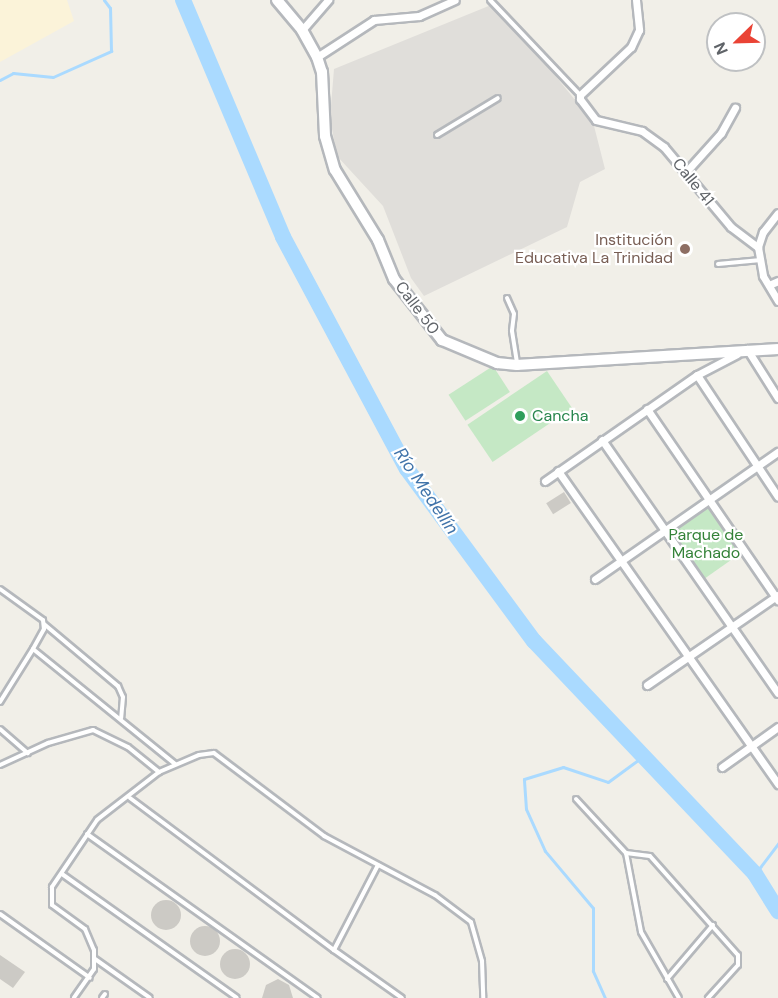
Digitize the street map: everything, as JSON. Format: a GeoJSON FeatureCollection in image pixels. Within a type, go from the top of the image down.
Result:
{"type":"FeatureCollection","features":[{"type":"Feature","properties":{"kind":"main road","name":"Calle 50"},"geometry":{"type":"LineString","coordinates":[[277,0],[302,30],[317,57],[322,72],[325,136],[335,170],[378,240],[394,279],[442,340],[497,363],[517,365],[746,349],[778,349]]}},
{"type":"Feature","properties":{"kind":"street"},"geometry":{"type":"LineString","coordinates":[[302,30],[328,0]]}},
{"type":"Feature","properties":{"kind":"street"},"geometry":{"type":"LineString","coordinates":[[317,57],[374,20],[419,16],[454,0]]}},
{"type":"Feature","properties":{"kind":"street"},"geometry":{"type":"LineString","coordinates":[[580,95],[631,47],[639,30],[636,0]]}},
{"type":"Feature","properties":{"kind":"street","name":"Calle 41"},"geometry":{"type":"LineString","coordinates":[[580,95],[596,120],[655,138],[731,227],[758,247]]}},
{"type":"Feature","properties":{"kind":"street"},"geometry":{"type":"LineString","coordinates":[[685,173],[721,133],[735,108]]}},
{"type":"Feature","properties":{"kind":"street"},"geometry":{"type":"LineString","coordinates":[[778,213],[763,232],[758,247],[769,285],[778,301]]}},
{"type":"Feature","properties":{"kind":"street"},"geometry":{"type":"LineString","coordinates":[[769,285],[778,281]]}},
{"type":"Feature","properties":{"kind":"street"},"geometry":{"type":"LineString","coordinates":[[545,481],[697,375],[746,349],[778,398]]}},
{"type":"Feature","properties":{"kind":"street"},"geometry":{"type":"LineString","coordinates":[[697,375],[778,497]]}},
{"type":"Feature","properties":{"kind":"street"},"geometry":{"type":"LineString","coordinates":[[647,408],[777,597],[647,685]]}},
{"type":"Feature","properties":{"kind":"street"},"geometry":{"type":"LineString","coordinates":[[602,440],[662,531],[778,693]]}},
{"type":"Feature","properties":{"kind":"street"},"geometry":{"type":"LineString","coordinates":[[595,579],[778,452]]}},
{"type":"Feature","properties":{"kind":"street"},"geometry":{"type":"LineString","coordinates":[[558,471],[778,784]]}},
{"type":"Feature","properties":{"kind":"street"},"geometry":{"type":"LineString","coordinates":[[722,767],[778,727]]}},
{"type":"Feature","properties":{"kind":"lane"},"geometry":{"type":"LineString","coordinates":[[490,0],[580,95]]}},
{"type":"Feature","properties":{"kind":"lane"},"geometry":{"type":"LineString","coordinates":[[436,135],[498,98]]}},
{"type":"Feature","properties":{"kind":"lane"},"geometry":{"type":"LineString","coordinates":[[718,264],[761,260]]}},
{"type":"Feature","properties":{"kind":"lane"},"geometry":{"type":"LineString","coordinates":[[507,298],[514,314],[512,331],[517,365]]}},
{"type":"Feature","properties":{"kind":"lane"},"geometry":{"type":"LineString","coordinates":[[0,589],[118,686],[123,697],[121,719]]}},
{"type":"Feature","properties":{"kind":"lane"},"geometry":{"type":"LineString","coordinates":[[0,701],[33,649],[44,624]]}},
{"type":"Feature","properties":{"kind":"lane"},"geometry":{"type":"LineString","coordinates":[[33,649],[175,764]]}},
{"type":"Feature","properties":{"kind":"lane"},"geometry":{"type":"LineString","coordinates":[[0,729],[28,753]]}},
{"type":"Feature","properties":{"kind":"lane"},"geometry":{"type":"LineString","coordinates":[[1,764],[93,730],[128,747],[159,772]]}},
{"type":"Feature","properties":{"kind":"lane"},"geometry":{"type":"LineString","coordinates":[[74,998],[90,978],[95,959],[85,929],[52,905],[52,887],[87,834],[111,807],[130,798],[159,772],[175,764],[214,753],[324,836],[435,896],[471,922],[482,962],[483,998]]}},
{"type":"Feature","properties":{"kind":"lane"},"geometry":{"type":"LineString","coordinates":[[130,798],[402,998]]}},
{"type":"Feature","properties":{"kind":"lane"},"geometry":{"type":"LineString","coordinates":[[576,799],[626,853],[641,932],[679,998]]}},
{"type":"Feature","properties":{"kind":"lane"},"geometry":{"type":"LineString","coordinates":[[87,834],[318,998]]}},
{"type":"Feature","properties":{"kind":"lane"},"geometry":{"type":"LineString","coordinates":[[626,853],[650,856],[733,947],[738,965],[708,998]]}},
{"type":"Feature","properties":{"kind":"lane"},"geometry":{"type":"LineString","coordinates":[[334,950],[378,865]]}},
{"type":"Feature","properties":{"kind":"lane"},"geometry":{"type":"LineString","coordinates":[[62,874],[237,998]]}},
{"type":"Feature","properties":{"kind":"lane"},"geometry":{"type":"LineString","coordinates":[[0,915],[90,978]]}},
{"type":"Feature","properties":{"kind":"lane"},"geometry":{"type":"LineString","coordinates":[[667,979],[713,925]]}},
{"type":"Feature","properties":{"kind":"lane"},"geometry":{"type":"LineString","coordinates":[[95,959],[150,998]]}},
{"type":"Feature","properties":{"kind":"shaded area"},"geometry":{"type":"Polygon","coordinates":[[[496,3],[593,122],[605,169],[580,182],[567,227],[424,296],[411,278],[383,206],[337,156],[330,118],[334,69],[496,3]]]}},
{"type":"Feature","properties":{"kind":"green space"},"geometry":{"type":"Polygon","coordinates":[[[493,366],[510,392],[465,421],[449,395],[493,366]]]}},
{"type":"Feature","properties":{"kind":"green space","name":"Cancha"},"geometry":{"type":"Polygon","coordinates":[[[547,371],[572,408],[493,462],[467,425],[547,371]]]}},
{"type":"Feature","properties":{"kind":"green space","name":"Parque de Machado"},"geometry":{"type":"Polygon","coordinates":[[[707,506],[740,554],[703,580],[669,532],[707,506]]]}},
{"type":"Feature","properties":{"kind":"sand"},"geometry":{"type":"Polygon","coordinates":[[[0,0],[67,0],[74,21],[0,62],[0,0]]]}},
{"type":"Feature","properties":{"kind":"building"},"geometry":{"type":"Polygon","coordinates":[[[564,492],[571,503],[553,514],[546,503],[564,492]]]}},
{"type":"Feature","properties":{"kind":"building"},"geometry":{"type":"Polygon","coordinates":[[[166,900],[177,904],[181,915],[177,926],[166,930],[155,926],[151,915],[155,904],[166,900]]]}},
{"type":"Feature","properties":{"kind":"building"},"geometry":{"type":"Polygon","coordinates":[[[205,926],[216,930],[220,941],[216,952],[205,956],[194,952],[190,941],[194,930],[205,926]]]}},
{"type":"Feature","properties":{"kind":"building"},"geometry":{"type":"Polygon","coordinates":[[[235,949],[246,953],[250,964],[246,975],[235,979],[224,975],[220,964],[224,953],[235,949]]]}},
{"type":"Feature","properties":{"kind":"building"},"geometry":{"type":"Polygon","coordinates":[[[0,955],[25,972],[13,988],[0,979],[0,955]]]}},
{"type":"Feature","properties":{"kind":"building"},"geometry":{"type":"Polygon","coordinates":[[[278,979],[289,985],[293,998],[262,998],[266,985],[278,979]]]}},
{"type":"Feature","properties":{"kind":"waterway"},"geometry":{"type":"LineString","coordinates":[[0,80],[13,73],[53,77],[111,51],[110,8],[104,0]]}},
{"type":"Feature","properties":{"kind":"waterway","name":"Río Medellín"},"geometry":{"type":"LineString","coordinates":[[183,0],[283,237],[407,469],[534,641],[755,874],[778,911]]}},
{"type":"Feature","properties":{"kind":"waterway"},"geometry":{"type":"LineString","coordinates":[[605,998],[593,971],[593,908],[545,851],[526,809],[524,779],[563,767],[608,782],[642,757]]}},
{"type":"Feature","properties":{"kind":"waterway"},"geometry":{"type":"LineString","coordinates":[[755,874],[778,843]]}},
{"type":"Feature","properties":{"kind":"place","name":"Institución Educativa La Trinidad"},"geometry":{"type":"Point","coordinates":[685,249]}},
{"type":"Feature","properties":{"kind":"place","name":"Cancha"},"geometry":{"type":"Point","coordinates":[520,416]}}]}
